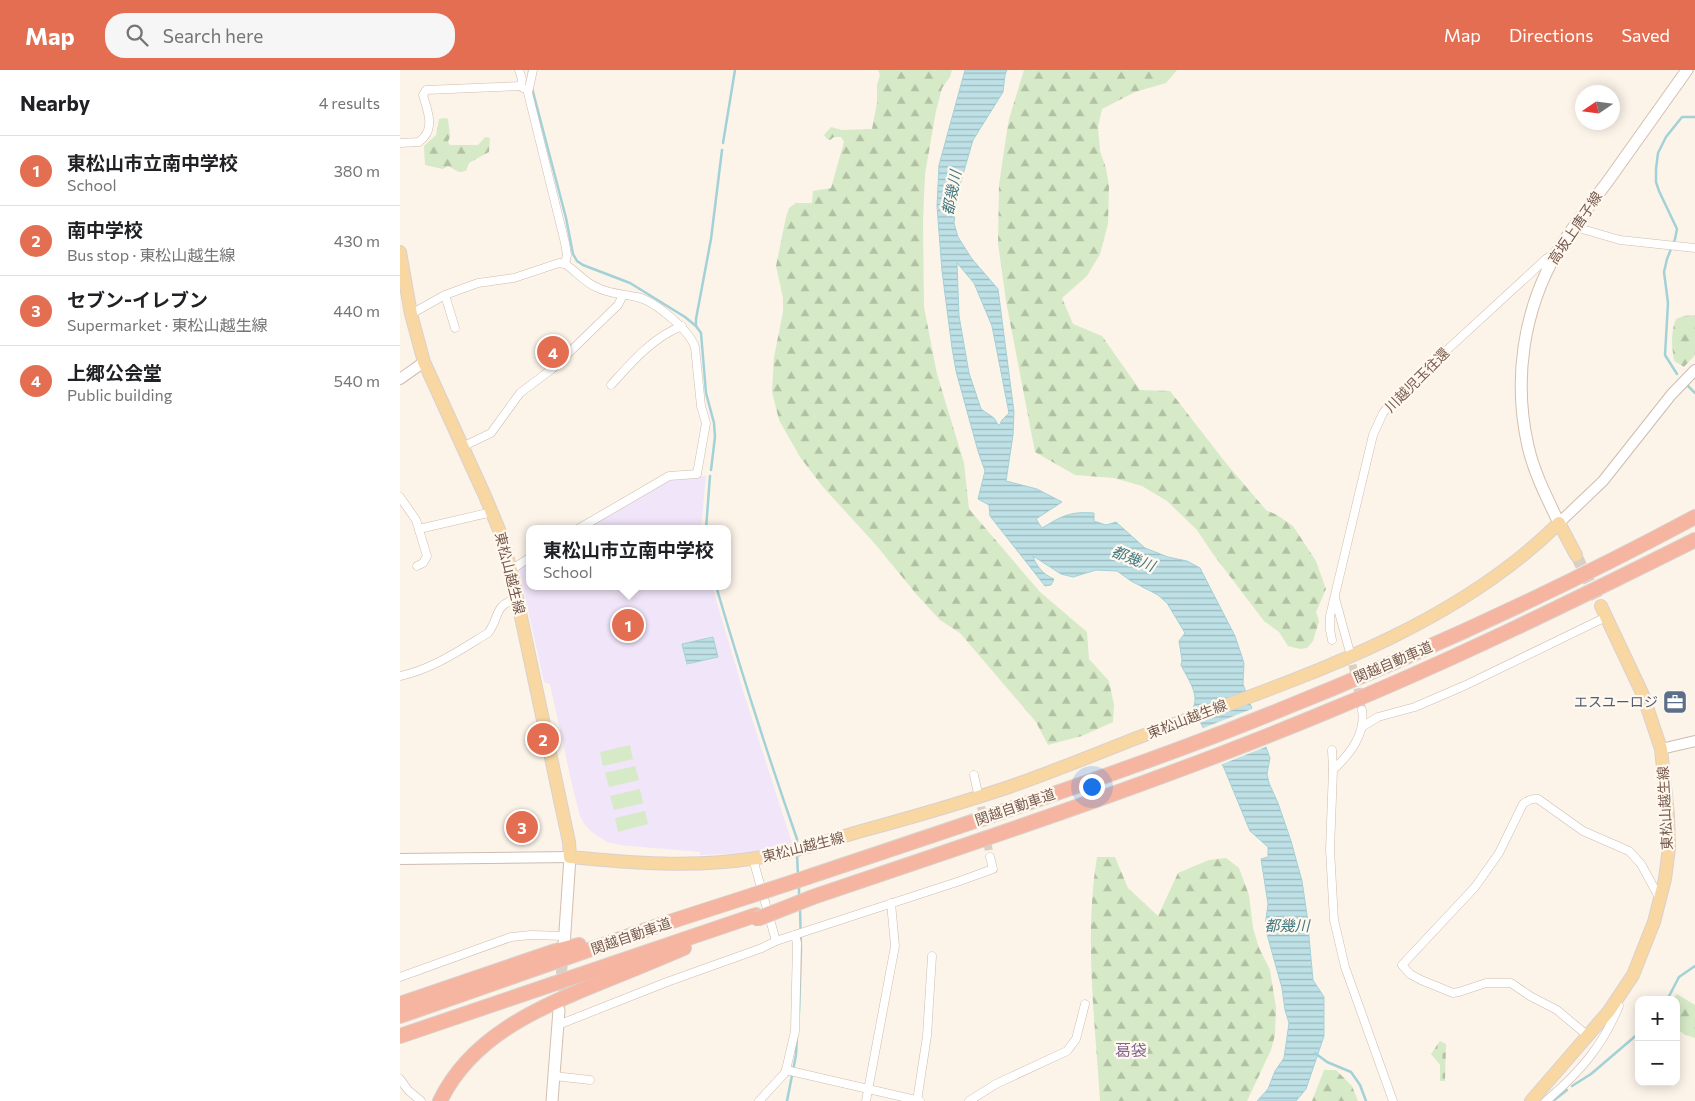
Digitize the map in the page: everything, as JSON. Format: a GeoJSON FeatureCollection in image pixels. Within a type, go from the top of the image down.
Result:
{"type":"FeatureCollection","features":[{"type":"Feature","properties":{"kind":"highway","name":"関越自動車道"},"geometry":{"type":"LineString","coordinates":[[400,1016],[660,925],[1016,807],[1227,731],[1494,618],[1695,517]]}},
{"type":"Feature","properties":{"kind":"highway","name":"関越自動車道"},"geometry":{"type":"LineString","coordinates":[[400,1036],[1021,827],[1232,750],[1418,673],[1503,634],[1695,540]]}},
{"type":"Feature","properties":{"kind":"highway"},"geometry":{"type":"LineString","coordinates":[[440,1101],[465,1064],[491,1039],[517,1021],[559,1000],[756,917]]}},
{"type":"Feature","properties":{"kind":"highway"},"geometry":{"type":"LineString","coordinates":[[400,1004],[552,952],[660,925]]}},
{"type":"Feature","properties":{"kind":"main road","name":"高坂上唐子線"},"geometry":{"type":"LineString","coordinates":[[1559,523],[1536,471],[1528,446],[1520,381],[1525,337],[1534,304],[1549,267],[1575,226],[1687,70]]}},
{"type":"Feature","properties":{"kind":"main road","name":"東松山越生線"},"geometry":{"type":"LineString","coordinates":[[400,252],[411,314],[424,362],[492,512],[511,570],[569,842],[570,856],[624,862],[665,863],[728,862],[759,858],[806,847],[926,813],[1012,786],[1323,668],[1410,628],[1457,602],[1508,568],[1531,550],[1559,523]]}},
{"type":"Feature","properties":{"kind":"main road"},"geometry":{"type":"LineString","coordinates":[[1559,523],[1576,555]]}},
{"type":"Feature","properties":{"kind":"main road","name":"東松山越生線"},"geometry":{"type":"LineString","coordinates":[[1531,1101],[1609,1011],[1633,975],[1654,922],[1660,900],[1669,848],[1666,792],[1661,749],[1643,695],[1603,612]]}},
{"type":"Feature","properties":{"kind":"main road"},"geometry":{"type":"LineString","coordinates":[[564,941],[570,856]]}},
{"type":"Feature","properties":{"kind":"main road"},"geometry":{"type":"LineString","coordinates":[[552,1101],[558,1010]]}},
{"type":"Feature","properties":{"kind":"street"},"geometry":{"type":"LineString","coordinates":[[519,70],[522,79],[521,86]]}},
{"type":"Feature","properties":{"kind":"street"},"geometry":{"type":"LineString","coordinates":[[533,70],[528,93],[566,243],[567,255],[565,264]]}},
{"type":"Feature","properties":{"kind":"street"},"geometry":{"type":"LineString","coordinates":[[400,143],[419,142],[428,132],[429,120],[423,95],[426,90],[521,86],[528,93]]}},
{"type":"Feature","properties":{"kind":"street"},"geometry":{"type":"LineString","coordinates":[[1575,226],[1620,240],[1695,248]]}},
{"type":"Feature","properties":{"kind":"street","name":"川越児玉往還"},"geometry":{"type":"LineString","coordinates":[[1332,640],[1330,616],[1373,435],[1383,413],[1405,388],[1546,259],[1558,252]]}},
{"type":"Feature","properties":{"kind":"street"},"geometry":{"type":"LineString","coordinates":[[411,314],[445,296],[478,283],[514,278],[551,265],[565,264],[597,288],[639,298],[682,326],[692,340],[694,347],[701,406],[706,423],[697,474],[669,476],[585,525]]}},
{"type":"Feature","properties":{"kind":"street"},"geometry":{"type":"LineString","coordinates":[[462,447],[490,433],[520,393],[552,370],[618,305],[623,295]]}},
{"type":"Feature","properties":{"kind":"street"},"geometry":{"type":"LineString","coordinates":[[445,296],[455,328]]}},
{"type":"Feature","properties":{"kind":"street"},"geometry":{"type":"LineString","coordinates":[[611,386],[651,345],[669,331],[682,326]]}},
{"type":"Feature","properties":{"kind":"street"},"geometry":{"type":"LineString","coordinates":[[400,379],[424,362]]}},
{"type":"Feature","properties":{"kind":"street"},"geometry":{"type":"LineString","coordinates":[[1559,523],[1603,481],[1671,395],[1695,370]]}},
{"type":"Feature","properties":{"kind":"street"},"geometry":{"type":"LineString","coordinates":[[400,496],[416,520],[427,556],[423,563],[417,566]]}},
{"type":"Feature","properties":{"kind":"street"},"geometry":{"type":"LineString","coordinates":[[419,529],[492,512]]}},
{"type":"Feature","properties":{"kind":"street"},"geometry":{"type":"LineString","coordinates":[[511,570],[526,560]]}},
{"type":"Feature","properties":{"kind":"street"},"geometry":{"type":"LineString","coordinates":[[1335,597],[1349,649]]}},
{"type":"Feature","properties":{"kind":"street"},"geometry":{"type":"LineString","coordinates":[[400,676],[444,660],[488,632],[501,606],[517,598]]}},
{"type":"Feature","properties":{"kind":"street"},"geometry":{"type":"LineString","coordinates":[[1362,727],[1378,717],[1415,707],[1466,685],[1603,612]]}},
{"type":"Feature","properties":{"kind":"street"},"geometry":{"type":"LineString","coordinates":[[1333,770],[1346,758],[1357,740],[1364,718],[1362,710]]}},
{"type":"Feature","properties":{"kind":"street"},"geometry":{"type":"LineString","coordinates":[[1661,749],[1695,741]]}},
{"type":"Feature","properties":{"kind":"street"},"geometry":{"type":"LineString","coordinates":[[1332,750],[1330,850],[1334,920],[1345,966],[1393,1101]]}},
{"type":"Feature","properties":{"kind":"street"},"geometry":{"type":"LineString","coordinates":[[974,775],[977,788]]}},
{"type":"Feature","properties":{"kind":"street"},"geometry":{"type":"LineString","coordinates":[[1588,1036],[1557,1010],[1530,996],[1511,983],[1486,983],[1453,993],[1410,974],[1402,965],[1475,887],[1499,853],[1524,804],[1526,801],[1534,798],[1583,831],[1629,851],[1641,864],[1660,900]]}},
{"type":"Feature","properties":{"kind":"street"},"geometry":{"type":"LineString","coordinates":[[400,860],[570,856]]}},
{"type":"Feature","properties":{"kind":"street"},"geometry":{"type":"LineString","coordinates":[[558,1025],[776,941],[993,869],[990,857]]}},
{"type":"Feature","properties":{"kind":"street"},"geometry":{"type":"LineString","coordinates":[[759,858],[776,941]]}},
{"type":"Feature","properties":{"kind":"street"},"geometry":{"type":"LineString","coordinates":[[866,1101],[895,946],[890,903]]}},
{"type":"Feature","properties":{"kind":"street"},"geometry":{"type":"LineString","coordinates":[[759,1101],[791,1071],[795,1031],[797,943],[800,933]]}},
{"type":"Feature","properties":{"kind":"street"},"geometry":{"type":"LineString","coordinates":[[400,977],[511,937],[531,935],[564,941]]}},
{"type":"Feature","properties":{"kind":"street"},"geometry":{"type":"LineString","coordinates":[[791,1071],[918,1101],[927,1036],[932,956]]}},
{"type":"Feature","properties":{"kind":"street"},"geometry":{"type":"LineString","coordinates":[[1546,1101],[1567,1084],[1582,1068],[1598,1046],[1614,1020],[1619,1006],[1617,1000]]}},
{"type":"Feature","properties":{"kind":"street"},"geometry":{"type":"LineString","coordinates":[[970,1101],[996,1084],[1067,1051],[1076,1039],[1085,1004]]}},
{"type":"Feature","properties":{"kind":"street"},"geometry":{"type":"LineString","coordinates":[[554,1076],[590,1080]]}},
{"type":"Feature","properties":{"kind":"street"},"geometry":{"type":"LineString","coordinates":[[400,1079],[408,1090],[421,1101]]}},
{"type":"Feature","properties":{"kind":"shaded area"},"geometry":{"type":"Polygon","coordinates":[[[706,476],[701,525],[593,525],[671,478],[706,476]]]}},
{"type":"Feature","properties":{"kind":"shaded area"},"geometry":{"type":"Polygon","coordinates":[[[526,565],[526,590],[713,590],[792,843],[750,853],[700,855],[700,852],[619,845],[607,842],[585,825],[580,816],[573,789],[550,684],[544,682],[519,569],[526,565]]]}},
{"type":"Feature","properties":{"kind":"green space"},"geometry":{"type":"Polygon","coordinates":[[[878,70],[952,70],[950,77],[942,88],[936,111],[925,174],[923,221],[924,307],[937,374],[964,463],[969,509],[1040,592],[1087,632],[1089,659],[1109,681],[1114,705],[1113,722],[1082,736],[1048,745],[1036,722],[960,633],[940,620],[823,487],[800,457],[779,420],[772,392],[774,357],[783,312],[783,298],[776,266],[786,217],[789,208],[796,203],[812,203],[813,191],[831,188],[844,142],[841,137],[827,139],[824,135],[831,127],[842,130],[872,129],[877,103],[877,85],[880,75],[878,70]]]}},
{"type":"Feature","properties":{"kind":"green space"},"geometry":{"type":"Polygon","coordinates":[[[1024,70],[1177,70],[1166,83],[1135,92],[1102,109],[1098,127],[1100,151],[1106,168],[1109,186],[1108,224],[1100,254],[1087,276],[1062,298],[1073,324],[1102,336],[1140,390],[1170,391],[1225,462],[1266,510],[1293,526],[1316,561],[1326,589],[1316,612],[1319,621],[1313,641],[1307,648],[1300,649],[1288,646],[1279,632],[1264,621],[1197,530],[1167,501],[1142,486],[1114,478],[1075,475],[1035,452],[1006,301],[998,243],[999,185],[1006,137],[1009,119],[1024,70]]]}},
{"type":"Feature","properties":{"kind":"green space"},"geometry":{"type":"Polygon","coordinates":[[[439,119],[448,119],[450,136],[448,142],[450,145],[478,145],[485,137],[490,138],[489,152],[469,163],[466,171],[459,172],[448,166],[443,169],[425,165],[424,146],[436,135],[439,119]]]}},
{"type":"Feature","properties":{"kind":"green space"},"geometry":{"type":"Polygon","coordinates":[[[1695,315],[1695,355],[1684,367],[1674,361],[1673,330],[1676,319],[1695,315]]]}},
{"type":"Feature","properties":{"kind":"green space"},"geometry":{"type":"Polygon","coordinates":[[[630,745],[633,759],[603,766],[600,752],[630,745]]]}},
{"type":"Feature","properties":{"kind":"green space"},"geometry":{"type":"Polygon","coordinates":[[[635,766],[639,780],[609,787],[605,773],[635,766]]]}},
{"type":"Feature","properties":{"kind":"green space"},"geometry":{"type":"Polygon","coordinates":[[[640,789],[643,803],[614,810],[610,796],[640,789]]]}},
{"type":"Feature","properties":{"kind":"green space"},"geometry":{"type":"Polygon","coordinates":[[[645,811],[648,824],[618,832],[615,818],[645,811]]]}},
{"type":"Feature","properties":{"kind":"green space"},"geometry":{"type":"Polygon","coordinates":[[[1097,857],[1115,857],[1128,888],[1158,916],[1178,873],[1209,860],[1226,858],[1239,868],[1249,895],[1253,928],[1259,948],[1270,970],[1276,1008],[1275,1035],[1271,1050],[1247,1101],[1100,1101],[1093,1009],[1091,948],[1091,917],[1097,857]]]}},
{"type":"Feature","properties":{"kind":"green space"},"geometry":{"type":"Polygon","coordinates":[[[1677,994],[1695,1005],[1695,1038],[1680,1031],[1680,996],[1675,996],[1677,994]]]}},
{"type":"Feature","properties":{"kind":"green space"},"geometry":{"type":"Polygon","coordinates":[[[1440,1041],[1446,1044],[1445,1081],[1440,1081],[1440,1065],[1431,1054],[1440,1041]]]}},
{"type":"Feature","properties":{"kind":"green space"},"geometry":{"type":"Polygon","coordinates":[[[1324,1070],[1336,1070],[1352,1086],[1358,1101],[1312,1101],[1324,1070]]]}},
{"type":"Feature","properties":{"kind":"water","name":"都幾川"},"geometry":{"type":"Polygon","coordinates":[[[965,70],[1007,70],[1003,92],[973,140],[957,195],[954,223],[958,237],[972,259],[998,289],[1014,412],[1013,435],[1006,481],[1037,489],[1062,502],[1036,519],[1042,528],[1066,515],[1094,513],[1094,521],[1106,525],[1116,522],[1145,548],[1168,557],[1187,561],[1200,568],[1235,636],[1244,663],[1243,684],[1270,758],[1267,774],[1269,783],[1291,841],[1302,881],[1313,980],[1324,997],[1324,1036],[1306,1089],[1296,1101],[1257,1101],[1268,1089],[1275,1071],[1284,1058],[1289,1023],[1282,988],[1265,927],[1268,904],[1261,859],[1268,857],[1268,847],[1250,831],[1224,768],[1193,708],[1195,703],[1194,692],[1181,665],[1179,641],[1185,633],[1167,603],[1158,595],[1131,581],[1117,571],[1096,570],[1073,577],[1061,574],[1033,556],[1041,570],[1054,579],[1051,585],[1045,586],[990,516],[989,505],[978,499],[985,471],[956,371],[952,348],[942,271],[937,206],[939,165],[965,70]],[[957,263],[959,316],[969,373],[981,409],[994,418],[999,426],[1009,413],[992,326],[974,283],[957,263]]]}},
{"type":"Feature","properties":{"kind":"water"},"geometry":{"type":"Polygon","coordinates":[[[713,637],[718,657],[687,664],[682,644],[713,637]]]}},
{"type":"Feature","properties":{"kind":"pier"},"geometry":{"type":"Polygon","coordinates":[[[1254,708],[1268,746],[1220,765],[1201,729],[1254,708]]]}},
{"type":"Feature","properties":{"kind":"waterway"},"geometry":{"type":"LineString","coordinates":[[529,70],[529,78]]}},
{"type":"Feature","properties":{"kind":"waterway"},"geometry":{"type":"LineString","coordinates":[[723,143],[735,70]]}},
{"type":"Feature","properties":{"kind":"waterway"},"geometry":{"type":"LineString","coordinates":[[532,88],[566,218],[573,254],[577,261],[630,283],[685,317],[696,326]]}},
{"type":"Feature","properties":{"kind":"waterway"},"geometry":{"type":"LineString","coordinates":[[1677,374],[1665,355],[1668,303],[1664,272],[1677,229],[1659,191],[1656,182],[1656,169],[1658,153],[1666,137],[1682,117],[1695,117]]}},
{"type":"Feature","properties":{"kind":"waterway"},"geometry":{"type":"LineString","coordinates":[[711,470],[715,437],[714,423],[706,393],[701,333],[696,326],[696,319],[711,239],[722,150]]}},
{"type":"Feature","properties":{"kind":"waterway"},"geometry":{"type":"LineString","coordinates":[[1688,386],[1695,393]]}},
{"type":"Feature","properties":{"kind":"waterway"},"geometry":{"type":"LineString","coordinates":[[706,525],[710,476]]}},
{"type":"Feature","properties":{"kind":"waterway"},"geometry":{"type":"LineString","coordinates":[[717,590],[755,713],[797,839],[797,846]]}},
{"type":"Feature","properties":{"kind":"waterway"},"geometry":{"type":"LineString","coordinates":[[797,854],[798,876]]}},
{"type":"Feature","properties":{"kind":"waterway"},"geometry":{"type":"LineString","coordinates":[[799,886],[799,898]]}},
{"type":"Feature","properties":{"kind":"waterway"},"geometry":{"type":"LineString","coordinates":[[799,1013],[800,906]]}},
{"type":"Feature","properties":{"kind":"waterway"},"geometry":{"type":"LineString","coordinates":[[1669,996],[1679,977],[1695,966]]}},
{"type":"Feature","properties":{"kind":"waterway"},"geometry":{"type":"LineString","coordinates":[[787,1101],[796,1055],[797,1036]]}},
{"type":"Feature","properties":{"kind":"waterway"},"geometry":{"type":"LineString","coordinates":[[1572,1086],[1591,1074],[1635,1036]]}},
{"type":"Feature","properties":{"kind":"waterway"},"geometry":{"type":"LineString","coordinates":[[1315,1053],[1327,1062],[1351,1072],[1360,1085],[1366,1101]]}},
{"type":"Feature","properties":{"kind":"waterway"},"geometry":{"type":"LineString","coordinates":[[1553,1101],[1567,1090]]}},
{"type":"Feature","properties":{"kind":"tunnel"},"geometry":{"type":"LineString","coordinates":[[1576,555],[1601,606]]}},
{"type":"Feature","properties":{"kind":"tunnel"},"geometry":{"type":"LineString","coordinates":[[1350,653],[1362,710]]}},
{"type":"Feature","properties":{"kind":"tunnel"},"geometry":{"type":"LineString","coordinates":[[979,795],[990,857]]}},
{"type":"Feature","properties":{"kind":"tunnel"},"geometry":{"type":"LineString","coordinates":[[559,1007],[563,953]]}},
{"type":"Feature","properties":{"kind":"place","name":"上郷公会堂"},"geometry":{"type":"Point","coordinates":[553,352]}},
{"type":"Feature","properties":{"kind":"place","name":"東松山市立南中学校"},"geometry":{"type":"Point","coordinates":[628,625]}},
{"type":"Feature","properties":{"kind":"place","name":"エスユーロジ"},"geometry":{"type":"Point","coordinates":[1675,702]}},
{"type":"Feature","properties":{"kind":"place","name":"南中学校"},"geometry":{"type":"Point","coordinates":[543,739]}},
{"type":"Feature","properties":{"kind":"place","name":"セブン-イレブン"},"geometry":{"type":"Point","coordinates":[522,827]}},
{"type":"Feature","properties":{"kind":"district","name":"葛袋"},"geometry":{"type":"Point","coordinates":[1131,1050]}}]}
